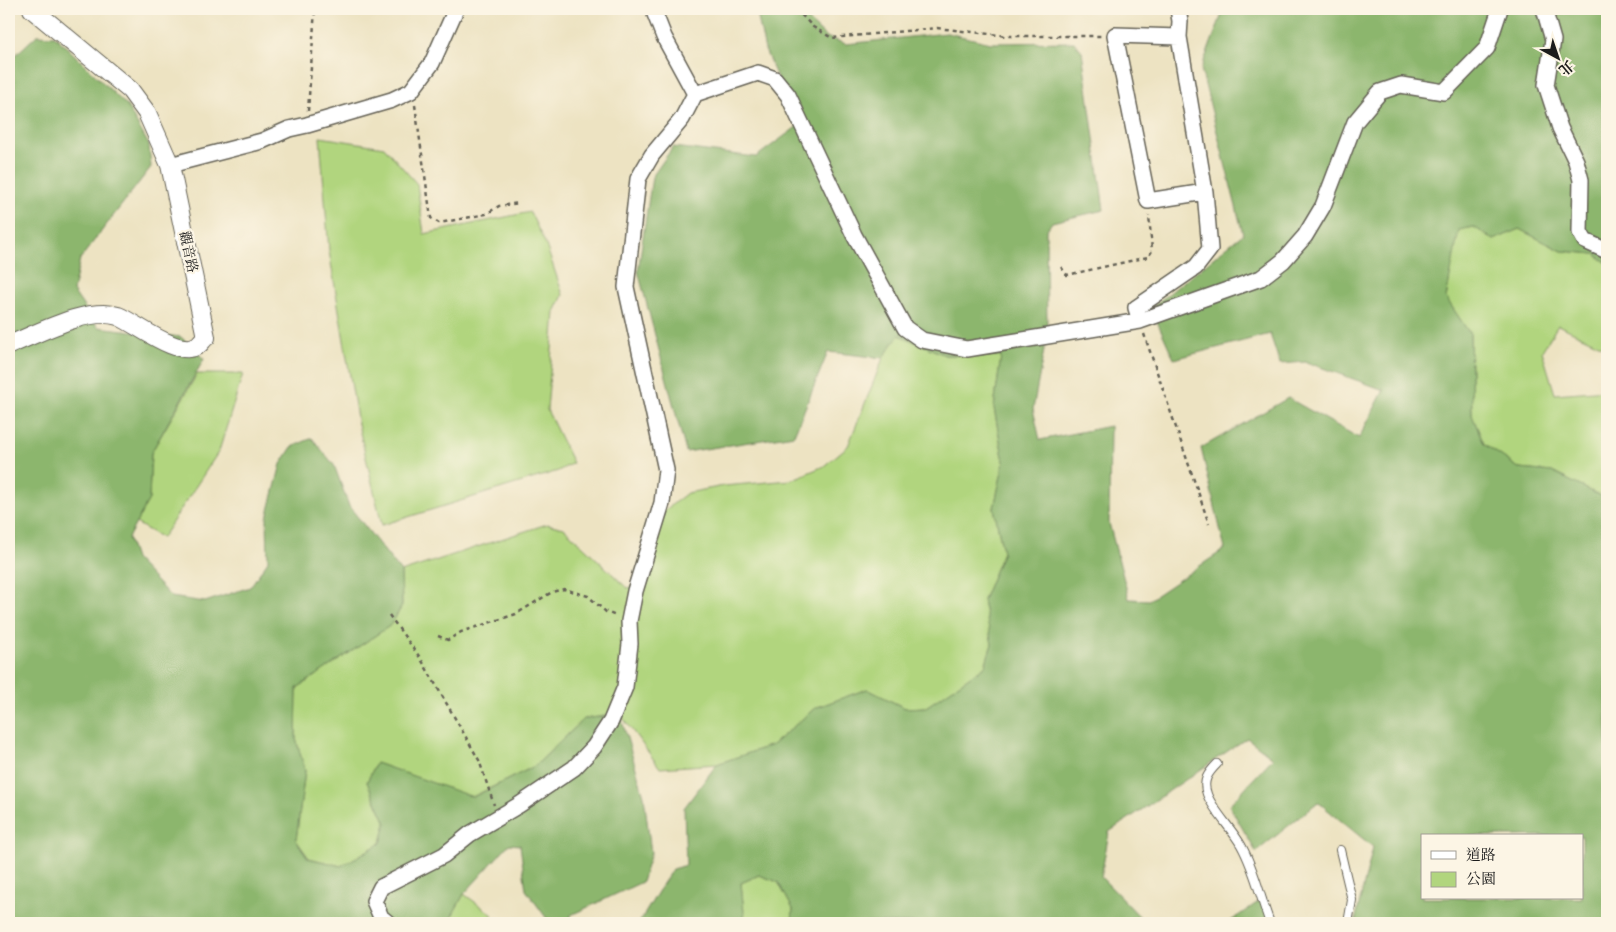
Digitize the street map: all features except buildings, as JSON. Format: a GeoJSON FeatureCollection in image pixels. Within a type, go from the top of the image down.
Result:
{"type":"FeatureCollection","features":[{"type":"Feature","properties":{"kind":"street","name":"觀音路"},"geometry":{"type":"LineString","coordinates":[[9,345],[97,313],[118,316],[152,335],[185,349],[197,346],[206,337],[170,165],[147,113],[130,90],[32,9]]}},
{"type":"Feature","properties":{"kind":"street"},"geometry":{"type":"LineString","coordinates":[[170,165],[262,140],[289,129],[392,100],[411,91],[432,63],[456,9]]}},
{"type":"Feature","properties":{"kind":"street"},"geometry":{"type":"LineString","coordinates":[[653,9],[664,37],[695,94]]}},
{"type":"Feature","properties":{"kind":"street"},"geometry":{"type":"LineString","coordinates":[[1140,321],[1136,308],[1196,267],[1210,249],[1206,192],[1180,37],[1178,9]]}},
{"type":"Feature","properties":{"kind":"street"},"geometry":{"type":"LineString","coordinates":[[388,923],[381,917],[374,901],[381,887],[444,855],[497,816],[519,805],[574,768],[594,747],[610,720],[625,687],[630,644],[629,621],[635,591],[662,503],[666,470],[626,287],[638,179],[652,154],[682,119],[695,94],[758,73],[775,79],[788,95],[854,235],[905,328],[922,340],[967,349],[1140,321],[1261,278],[1283,261],[1304,236],[1323,206],[1355,122],[1380,92],[1401,85],[1444,92],[1487,48],[1500,9]]}},
{"type":"Feature","properties":{"kind":"street"},"geometry":{"type":"LineString","coordinates":[[1544,9],[1553,40],[1546,85],[1560,128],[1576,161],[1581,180],[1580,232],[1585,241],[1607,251]]}},
{"type":"Feature","properties":{"kind":"street"},"geometry":{"type":"LineString","coordinates":[[1180,37],[1115,35],[1148,201],[1206,192]]}},
{"type":"Feature","properties":{"kind":"lane"},"geometry":{"type":"LineString","coordinates":[[1217,764],[1204,780],[1207,794],[1242,846],[1257,877],[1270,923]]}},
{"type":"Feature","properties":{"kind":"lane"},"geometry":{"type":"LineString","coordinates":[[1340,850],[1352,900],[1348,923]]}},
{"type":"Feature","properties":{"kind":"path"},"geometry":{"type":"LineString","coordinates":[[307,125],[314,9]]}},
{"type":"Feature","properties":{"kind":"path"},"geometry":{"type":"LineString","coordinates":[[796,9],[813,27],[832,38],[937,28],[1007,36],[1115,35]]}},
{"type":"Feature","properties":{"kind":"path"},"geometry":{"type":"LineString","coordinates":[[411,91],[418,116],[432,218],[439,223],[486,214],[499,206],[519,203]]}},
{"type":"Feature","properties":{"kind":"path"},"geometry":{"type":"LineString","coordinates":[[1061,267],[1067,275],[1148,257],[1152,251],[1148,201]]}},
{"type":"Feature","properties":{"kind":"path"},"geometry":{"type":"LineString","coordinates":[[1140,321],[1209,524]]}},
{"type":"Feature","properties":{"kind":"path"},"geometry":{"type":"LineString","coordinates":[[438,636],[448,640],[461,632],[516,614],[552,592],[564,590],[588,596],[606,612],[629,621]]}},
{"type":"Feature","properties":{"kind":"path"},"geometry":{"type":"LineString","coordinates":[[389,615],[421,659],[479,760],[497,816]]}},
{"type":"Feature","properties":{"kind":"green space"},"geometry":{"type":"Polygon","coordinates":[[[756,9],[796,9],[826,37],[846,44],[947,33],[991,43],[1074,42],[1082,51],[1104,210],[1052,222],[1046,231],[1047,334],[1033,409],[1040,440],[1110,426],[1109,523],[1129,599],[1149,600],[1225,549],[1201,448],[1288,398],[1359,438],[1384,390],[1306,362],[1280,364],[1270,334],[1174,359],[1151,308],[1243,234],[1201,69],[1224,9],[1607,9],[1607,263],[1595,254],[1562,251],[1519,229],[1494,240],[1474,227],[1459,230],[1446,298],[1470,334],[1472,415],[1484,444],[1520,469],[1552,472],[1607,499],[1607,923],[1356,923],[1373,847],[1318,802],[1256,852],[1229,805],[1273,758],[1247,738],[1109,832],[1101,877],[1146,923],[792,923],[793,909],[778,882],[759,875],[741,883],[745,923],[639,923],[672,869],[686,865],[684,808],[717,764],[772,745],[815,708],[867,689],[905,708],[926,707],[985,666],[992,644],[983,600],[1003,552],[994,508],[1004,462],[994,408],[1001,356],[945,355],[899,335],[883,358],[828,352],[794,435],[686,452],[638,271],[652,177],[673,147],[756,157],[798,126],[765,50],[756,9]]]}},
{"type":"Feature","properties":{"kind":"green space"},"geometry":{"type":"Polygon","coordinates":[[[37,35],[55,36],[127,106],[149,145],[151,167],[80,259],[73,291],[98,327],[181,337],[204,359],[151,453],[149,499],[128,538],[135,559],[171,597],[205,602],[250,587],[268,561],[267,518],[281,464],[292,447],[312,438],[334,465],[349,506],[401,572],[402,606],[391,625],[297,688],[296,739],[305,771],[296,840],[308,858],[341,866],[381,843],[386,823],[367,782],[376,763],[473,797],[535,766],[584,719],[620,714],[644,796],[651,853],[642,882],[571,915],[570,923],[550,923],[526,890],[520,845],[509,844],[464,894],[448,923],[9,923],[9,61],[37,35]]]}},
{"type":"Feature","properties":{"kind":"green space"},"geometry":{"type":"Polygon","coordinates":[[[320,137],[384,147],[417,184],[424,234],[530,212],[546,245],[563,295],[555,312],[547,410],[573,463],[558,471],[382,525],[358,424],[329,251],[320,137]]]}},
{"type":"Feature","properties":{"kind":"green space"},"geometry":{"type":"Polygon","coordinates":[[[1474,227],[1494,240],[1519,229],[1562,251],[1595,254],[1607,263],[1607,348],[1558,325],[1542,351],[1555,394],[1607,390],[1607,499],[1552,472],[1520,469],[1484,444],[1472,416],[1470,334],[1446,298],[1458,230],[1474,227]]]}},
{"type":"Feature","properties":{"kind":"green space"},"geometry":{"type":"Polygon","coordinates":[[[899,335],[945,355],[1001,356],[994,408],[1004,462],[994,508],[1003,552],[983,600],[992,644],[985,666],[926,707],[905,708],[867,689],[815,708],[772,745],[717,764],[660,768],[620,714],[584,719],[535,766],[472,797],[376,763],[367,782],[386,823],[381,843],[341,866],[309,858],[296,840],[305,771],[296,739],[297,688],[391,625],[402,606],[401,572],[547,524],[564,528],[627,588],[644,584],[664,511],[687,493],[724,486],[791,480],[824,466],[848,446],[883,358],[899,335]]]}},
{"type":"Feature","properties":{"kind":"green space"},"geometry":{"type":"Polygon","coordinates":[[[197,374],[243,374],[219,451],[162,538],[136,523],[149,499],[151,453],[197,374]]]}},
{"type":"Feature","properties":{"kind":"green space"},"geometry":{"type":"Polygon","coordinates":[[[759,875],[778,882],[793,909],[792,923],[745,923],[741,883],[759,875]]]}},
{"type":"Feature","properties":{"kind":"green space"},"geometry":{"type":"Polygon","coordinates":[[[464,894],[493,915],[485,923],[448,923],[464,894]]]}},
{"type":"Feature","properties":{"kind":"green space"},"geometry":{"type":"Polygon","coordinates":[[[1264,898],[1276,923],[1228,923],[1264,898]]]}}]}
